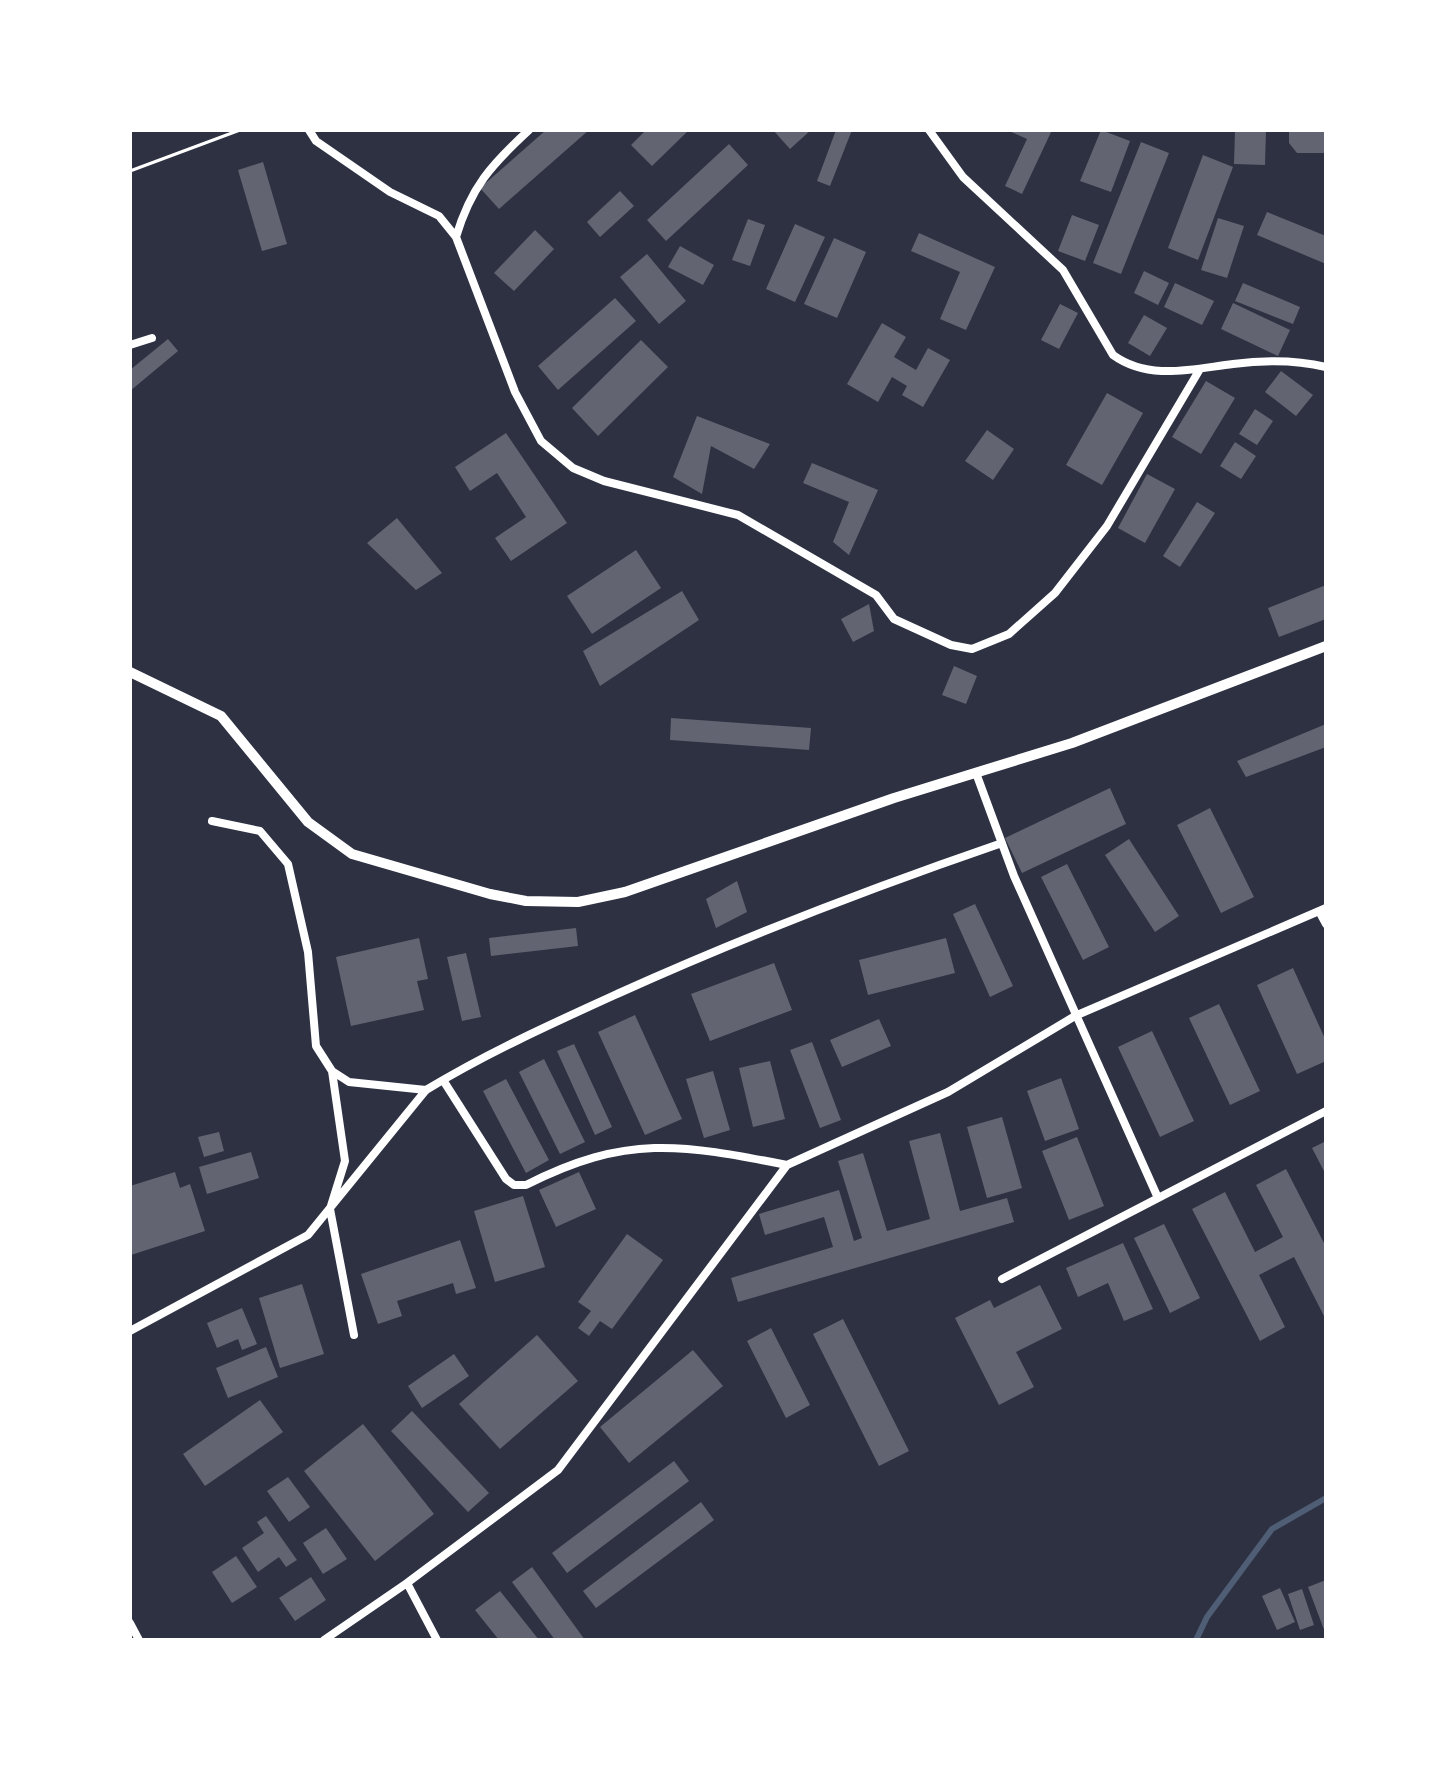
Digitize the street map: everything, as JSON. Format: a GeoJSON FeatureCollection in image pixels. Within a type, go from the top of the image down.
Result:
{"type":"FeatureCollection","features":[{"type":"Feature","properties":{"kind":"street"},"geometry":{"type":"LineString","coordinates":[[309,130],[316,141],[390,192],[439,216],[456,237],[515,392],[541,441],[573,468],[604,481],[738,515],[876,595],[894,619],[951,645],[972,649],[1009,634],[1055,593],[1107,526],[1200,369]]}},
{"type":"Feature","properties":{"kind":"street"},"geometry":{"type":"LineString","coordinates":[[456,237],[466,205],[489,166],[529,130]]}},
{"type":"Feature","properties":{"kind":"street"},"geometry":{"type":"LineString","coordinates":[[929,130],[963,177],[1063,270],[1113,355],[1136,369],[1171,372],[1236,363],[1301,362],[1326,367]]}},
{"type":"Feature","properties":{"kind":"street"},"geometry":{"type":"LineString","coordinates":[[130,345],[152,338]]}},
{"type":"Feature","properties":{"kind":"street"},"geometry":{"type":"LineString","coordinates":[[130,672],[221,716],[235,728],[308,822],[352,854],[526,901],[578,902],[625,892],[1072,743],[1326,646]]}},
{"type":"Feature","properties":{"kind":"street"},"geometry":{"type":"LineString","coordinates":[[976,773],[1075,1016],[1158,1198]]}},
{"type":"Feature","properties":{"kind":"street"},"geometry":{"type":"LineString","coordinates":[[212,821],[260,831],[277,846],[288,864],[308,952],[316,1046],[332,1071],[345,1161],[330,1209],[354,1335]]}},
{"type":"Feature","properties":{"kind":"street"},"geometry":{"type":"LineString","coordinates":[[130,1331],[308,1235],[426,1090],[443,1080],[513,1041],[663,973],[844,898],[1002,843]]}},
{"type":"Feature","properties":{"kind":"street"},"geometry":{"type":"LineString","coordinates":[[324,1640],[407,1583],[558,1470],[787,1165],[948,1092],[1075,1016],[1322,910],[1326,924]]}},
{"type":"Feature","properties":{"kind":"street"},"geometry":{"type":"LineString","coordinates":[[332,1071],[349,1082],[426,1090]]}},
{"type":"Feature","properties":{"kind":"street"},"geometry":{"type":"LineString","coordinates":[[443,1080],[506,1179],[514,1185],[526,1185],[602,1154],[649,1147],[697,1147],[787,1165]]}},
{"type":"Feature","properties":{"kind":"street"},"geometry":{"type":"LineString","coordinates":[[1002,1279],[1326,1111]]}},
{"type":"Feature","properties":{"kind":"street"},"geometry":{"type":"LineString","coordinates":[[407,1583],[437,1640]]}},
{"type":"Feature","properties":{"kind":"street"},"geometry":{"type":"LineString","coordinates":[[130,1623],[139,1640]]}},
{"type":"Feature","properties":{"kind":"path"},"geometry":{"type":"LineString","coordinates":[[130,171],[240,130]]}},
{"type":"Feature","properties":{"kind":"building"},"geometry":{"type":"Polygon","coordinates":[[[546,130],[589,130],[499,209],[480,188],[546,130]]]}},
{"type":"Feature","properties":{"kind":"building"},"geometry":{"type":"Polygon","coordinates":[[[646,130],[689,130],[652,166],[631,145],[646,130]]]}},
{"type":"Feature","properties":{"kind":"building"},"geometry":{"type":"Polygon","coordinates":[[[773,130],[811,130],[790,149],[773,130]]]}},
{"type":"Feature","properties":{"kind":"building"},"geometry":{"type":"Polygon","coordinates":[[[836,130],[852,130],[830,186],[817,181],[836,130]]]}},
{"type":"Feature","properties":{"kind":"building"},"geometry":{"type":"Polygon","coordinates":[[[1007,130],[1052,130],[1022,194],[1005,186],[1027,139],[1007,130]]]}},
{"type":"Feature","properties":{"kind":"building"},"geometry":{"type":"Polygon","coordinates":[[[1101,130],[1130,141],[1111,192],[1080,181],[1101,130]]]}},
{"type":"Feature","properties":{"kind":"building"},"geometry":{"type":"Polygon","coordinates":[[[1235,130],[1266,130],[1265,165],[1234,164],[1235,130]]]}},
{"type":"Feature","properties":{"kind":"building"},"geometry":{"type":"Polygon","coordinates":[[[1289,130],[1326,130],[1326,153],[1297,153],[1289,143],[1289,130]]]}},
{"type":"Feature","properties":{"kind":"building"},"geometry":{"type":"Polygon","coordinates":[[[1141,142],[1169,153],[1121,274],[1093,263],[1141,142]]]}},
{"type":"Feature","properties":{"kind":"building"},"geometry":{"type":"Polygon","coordinates":[[[729,144],[748,165],[666,241],[647,220],[729,144]]]}},
{"type":"Feature","properties":{"kind":"building"},"geometry":{"type":"Polygon","coordinates":[[[1203,155],[1233,167],[1198,260],[1168,248],[1203,155]]]}},
{"type":"Feature","properties":{"kind":"building"},"geometry":{"type":"Polygon","coordinates":[[[263,162],[287,244],[262,251],[238,170],[263,162]]]}},
{"type":"Feature","properties":{"kind":"building"},"geometry":{"type":"Polygon","coordinates":[[[620,191],[634,206],[600,237],[587,222],[620,191]]]}},
{"type":"Feature","properties":{"kind":"building"},"geometry":{"type":"Polygon","coordinates":[[[1267,212],[1326,236],[1326,264],[1257,235],[1267,212]]]}},
{"type":"Feature","properties":{"kind":"building"},"geometry":{"type":"Polygon","coordinates":[[[1072,215],[1099,225],[1085,261],[1058,251],[1072,215]]]}},
{"type":"Feature","properties":{"kind":"building"},"geometry":{"type":"Polygon","coordinates":[[[1218,218],[1244,226],[1227,278],[1201,270],[1218,218]]]}},
{"type":"Feature","properties":{"kind":"building"},"geometry":{"type":"Polygon","coordinates":[[[748,219],[765,225],[750,266],[732,260],[748,219]]]}},
{"type":"Feature","properties":{"kind":"building"},"geometry":{"type":"Polygon","coordinates":[[[795,224],[825,237],[795,302],[766,289],[795,224]]]}},
{"type":"Feature","properties":{"kind":"building"},"geometry":{"type":"Polygon","coordinates":[[[535,230],[554,249],[514,291],[494,273],[535,230]]]}},
{"type":"Feature","properties":{"kind":"building"},"geometry":{"type":"Polygon","coordinates":[[[919,233],[995,267],[966,330],[940,319],[960,272],[911,251],[919,233]]]}},
{"type":"Feature","properties":{"kind":"building"},"geometry":{"type":"Polygon","coordinates":[[[834,238],[866,252],[837,318],[804,304],[834,238]]]}},
{"type":"Feature","properties":{"kind":"building"},"geometry":{"type":"Polygon","coordinates":[[[680,246],[714,265],[703,285],[668,267],[680,246]]]}},
{"type":"Feature","properties":{"kind":"building"},"geometry":{"type":"Polygon","coordinates":[[[647,254],[686,301],[659,324],[620,277],[647,254]]]}},
{"type":"Feature","properties":{"kind":"building"},"geometry":{"type":"Polygon","coordinates":[[[1144,271],[1169,283],[1158,305],[1134,293],[1144,271]]]}},
{"type":"Feature","properties":{"kind":"building"},"geometry":{"type":"Polygon","coordinates":[[[1175,283],[1214,301],[1202,325],[1164,307],[1175,283]]]}},
{"type":"Feature","properties":{"kind":"building"},"geometry":{"type":"Polygon","coordinates":[[[1243,283],[1300,307],[1293,324],[1235,301],[1243,283]]]}},
{"type":"Feature","properties":{"kind":"building"},"geometry":{"type":"Polygon","coordinates":[[[615,298],[636,321],[558,390],[538,366],[615,298]]]}},
{"type":"Feature","properties":{"kind":"building"},"geometry":{"type":"Polygon","coordinates":[[[1233,303],[1290,330],[1278,356],[1221,329],[1233,303]]]}},
{"type":"Feature","properties":{"kind":"building"},"geometry":{"type":"Polygon","coordinates":[[[1060,304],[1078,313],[1059,349],[1041,340],[1060,304]]]}},
{"type":"Feature","properties":{"kind":"building"},"geometry":{"type":"Polygon","coordinates":[[[1144,315],[1167,328],[1150,356],[1128,343],[1144,315]]]}},
{"type":"Feature","properties":{"kind":"building"},"geometry":{"type":"Polygon","coordinates":[[[882,323],[906,337],[894,357],[916,370],[928,348],[950,360],[923,407],[902,395],[907,386],[892,377],[878,402],[847,384],[882,323]]]}},
{"type":"Feature","properties":{"kind":"building"},"geometry":{"type":"Polygon","coordinates":[[[168,339],[178,351],[130,391],[130,370],[168,339]]]}},
{"type":"Feature","properties":{"kind":"building"},"geometry":{"type":"Polygon","coordinates":[[[641,340],[668,367],[598,436],[572,408],[641,340]]]}},
{"type":"Feature","properties":{"kind":"building"},"geometry":{"type":"Polygon","coordinates":[[[1281,371],[1313,395],[1296,416],[1265,392],[1281,371]]]}},
{"type":"Feature","properties":{"kind":"building"},"geometry":{"type":"Polygon","coordinates":[[[1206,381],[1235,398],[1201,454],[1172,437],[1206,381]]]}},
{"type":"Feature","properties":{"kind":"building"},"geometry":{"type":"Polygon","coordinates":[[[1107,393],[1143,413],[1102,485],[1066,465],[1107,393]]]}},
{"type":"Feature","properties":{"kind":"building"},"geometry":{"type":"Polygon","coordinates":[[[1255,409],[1273,421],[1257,445],[1239,434],[1255,409]]]}},
{"type":"Feature","properties":{"kind":"building"},"geometry":{"type":"Polygon","coordinates":[[[697,416],[770,444],[754,469],[711,446],[702,494],[673,477],[697,416]]]}},
{"type":"Feature","properties":{"kind":"building"},"geometry":{"type":"Polygon","coordinates":[[[987,430],[1014,449],[993,480],[965,461],[987,430]]]}},
{"type":"Feature","properties":{"kind":"building"},"geometry":{"type":"Polygon","coordinates":[[[506,433],[567,523],[511,561],[495,538],[526,517],[497,473],[470,491],[455,467],[506,433]]]}},
{"type":"Feature","properties":{"kind":"building"},"geometry":{"type":"Polygon","coordinates":[[[1235,442],[1256,456],[1241,479],[1220,466],[1235,442]]]}},
{"type":"Feature","properties":{"kind":"building"},"geometry":{"type":"Polygon","coordinates":[[[812,463],[878,490],[849,555],[833,542],[849,502],[803,483],[812,463]]]}},
{"type":"Feature","properties":{"kind":"building"},"geometry":{"type":"Polygon","coordinates":[[[1147,474],[1175,489],[1145,543],[1118,528],[1147,474]]]}},
{"type":"Feature","properties":{"kind":"building"},"geometry":{"type":"Polygon","coordinates":[[[1197,502],[1215,513],[1180,567],[1163,556],[1197,502]]]}},
{"type":"Feature","properties":{"kind":"building"},"geometry":{"type":"Polygon","coordinates":[[[397,518],[442,573],[416,590],[367,543],[397,518]]]}},
{"type":"Feature","properties":{"kind":"building"},"geometry":{"type":"Polygon","coordinates":[[[636,550],[661,588],[592,634],[567,596],[636,550]]]}},
{"type":"Feature","properties":{"kind":"building"},"geometry":{"type":"Polygon","coordinates":[[[1326,585],[1326,619],[1279,637],[1268,608],[1326,585]]]}},
{"type":"Feature","properties":{"kind":"building"},"geometry":{"type":"Polygon","coordinates":[[[682,591],[699,620],[600,686],[583,651],[682,591]]]}},
{"type":"Feature","properties":{"kind":"building"},"geometry":{"type":"Polygon","coordinates":[[[869,604],[874,631],[853,642],[841,619],[869,604]]]}},
{"type":"Feature","properties":{"kind":"building"},"geometry":{"type":"Polygon","coordinates":[[[954,666],[977,676],[966,704],[942,695],[954,666]]]}},
{"type":"Feature","properties":{"kind":"building"},"geometry":{"type":"Polygon","coordinates":[[[671,718],[811,728],[809,750],[670,740],[671,718]]]}},
{"type":"Feature","properties":{"kind":"building"},"geometry":{"type":"Polygon","coordinates":[[[1326,724],[1326,747],[1246,777],[1237,761],[1326,724]]]}},
{"type":"Feature","properties":{"kind":"building"},"geometry":{"type":"Polygon","coordinates":[[[1110,788],[1126,824],[1022,873],[1005,838],[1110,788]]]}},
{"type":"Feature","properties":{"kind":"building"},"geometry":{"type":"Polygon","coordinates":[[[1210,808],[1254,897],[1221,913],[1177,825],[1210,808]]]}},
{"type":"Feature","properties":{"kind":"building"},"geometry":{"type":"Polygon","coordinates":[[[1129,839],[1179,916],[1155,932],[1105,855],[1129,839]]]}},
{"type":"Feature","properties":{"kind":"building"},"geometry":{"type":"Polygon","coordinates":[[[1067,864],[1109,947],[1083,960],[1041,877],[1067,864]]]}},
{"type":"Feature","properties":{"kind":"building"},"geometry":{"type":"Polygon","coordinates":[[[737,881],[747,912],[716,928],[706,899],[737,881]]]}},
{"type":"Feature","properties":{"kind":"building"},"geometry":{"type":"Polygon","coordinates":[[[975,904],[1013,986],[990,997],[953,914],[975,904]]]}},
{"type":"Feature","properties":{"kind":"building"},"geometry":{"type":"Polygon","coordinates":[[[576,928],[578,946],[491,956],[489,938],[576,928]]]}},
{"type":"Feature","properties":{"kind":"building"},"geometry":{"type":"Polygon","coordinates":[[[419,938],[428,979],[417,981],[424,1010],[351,1026],[336,957],[419,938]]]}},
{"type":"Feature","properties":{"kind":"building"},"geometry":{"type":"Polygon","coordinates":[[[946,938],[955,973],[868,995],[859,960],[946,938]]]}},
{"type":"Feature","properties":{"kind":"building"},"geometry":{"type":"Polygon","coordinates":[[[466,953],[481,1017],[462,1021],[447,957],[466,953]]]}},
{"type":"Feature","properties":{"kind":"building"},"geometry":{"type":"Polygon","coordinates":[[[774,963],[792,1010],[710,1041],[691,994],[774,963]]]}},
{"type":"Feature","properties":{"kind":"building"},"geometry":{"type":"Polygon","coordinates":[[[1293,968],[1326,1041],[1326,1061],[1297,1074],[1257,985],[1293,968]]]}},
{"type":"Feature","properties":{"kind":"building"},"geometry":{"type":"Polygon","coordinates":[[[1219,1004],[1260,1091],[1230,1105],[1189,1018],[1219,1004]]]}},
{"type":"Feature","properties":{"kind":"building"},"geometry":{"type":"Polygon","coordinates":[[[635,1015],[682,1119],[645,1135],[598,1032],[635,1015]]]}},
{"type":"Feature","properties":{"kind":"building"},"geometry":{"type":"Polygon","coordinates":[[[879,1019],[891,1046],[842,1067],[830,1040],[879,1019]]]}},
{"type":"Feature","properties":{"kind":"building"},"geometry":{"type":"Polygon","coordinates":[[[1152,1031],[1194,1121],[1160,1137],[1118,1047],[1152,1031]]]}},
{"type":"Feature","properties":{"kind":"building"},"geometry":{"type":"Polygon","coordinates":[[[812,1042],[841,1120],[820,1128],[790,1050],[812,1042]]]}},
{"type":"Feature","properties":{"kind":"building"},"geometry":{"type":"Polygon","coordinates":[[[574,1044],[612,1127],[595,1135],[557,1051],[574,1044]]]}},
{"type":"Feature","properties":{"kind":"building"},"geometry":{"type":"Polygon","coordinates":[[[544,1059],[585,1142],[560,1154],[519,1072],[544,1059]]]}},
{"type":"Feature","properties":{"kind":"building"},"geometry":{"type":"Polygon","coordinates":[[[770,1061],[785,1119],[753,1127],[739,1068],[770,1061]]]}},
{"type":"Feature","properties":{"kind":"building"},"geometry":{"type":"Polygon","coordinates":[[[713,1071],[730,1130],[704,1138],[686,1079],[713,1071]]]}},
{"type":"Feature","properties":{"kind":"building"},"geometry":{"type":"Polygon","coordinates":[[[1061,1078],[1079,1129],[1045,1141],[1027,1091],[1061,1078]]]}},
{"type":"Feature","properties":{"kind":"building"},"geometry":{"type":"Polygon","coordinates":[[[506,1079],[549,1160],[526,1173],[483,1091],[506,1079]]]}},
{"type":"Feature","properties":{"kind":"building"},"geometry":{"type":"Polygon","coordinates":[[[1002,1117],[1022,1188],[987,1198],[967,1127],[1002,1117]]]}},
{"type":"Feature","properties":{"kind":"building"},"geometry":{"type":"Polygon","coordinates":[[[219,1132],[224,1151],[204,1157],[198,1137],[219,1132]]]}},
{"type":"Feature","properties":{"kind":"building"},"geometry":{"type":"Polygon","coordinates":[[[940,1133],[960,1211],[1007,1198],[1014,1222],[738,1302],[731,1278],[833,1247],[824,1217],[765,1235],[759,1214],[839,1190],[854,1241],[862,1238],[838,1161],[863,1153],[887,1231],[930,1219],[909,1141],[940,1133]]]}},
{"type":"Feature","properties":{"kind":"building"},"geometry":{"type":"Polygon","coordinates":[[[1077,1137],[1104,1206],[1069,1220],[1042,1151],[1077,1137]]]}},
{"type":"Feature","properties":{"kind":"building"},"geometry":{"type":"Polygon","coordinates":[[[1326,1141],[1326,1175],[1312,1148],[1326,1141]]]}},
{"type":"Feature","properties":{"kind":"building"},"geometry":{"type":"Polygon","coordinates":[[[251,1152],[259,1178],[207,1194],[199,1167],[251,1152]]]}},
{"type":"Feature","properties":{"kind":"building"},"geometry":{"type":"Polygon","coordinates":[[[1286,1169],[1326,1247],[1326,1320],[1294,1257],[1259,1275],[1285,1327],[1260,1341],[1192,1209],[1225,1192],[1255,1252],[1283,1237],[1256,1185],[1286,1169]]]}},
{"type":"Feature","properties":{"kind":"building"},"geometry":{"type":"Polygon","coordinates":[[[175,1172],[180,1188],[190,1184],[205,1231],[131,1255],[130,1186],[175,1172]]]}},
{"type":"Feature","properties":{"kind":"building"},"geometry":{"type":"Polygon","coordinates":[[[579,1172],[596,1209],[556,1227],[539,1190],[579,1172]]]}},
{"type":"Feature","properties":{"kind":"building"},"geometry":{"type":"Polygon","coordinates":[[[523,1196],[545,1267],[495,1282],[474,1211],[523,1196]]]}},
{"type":"Feature","properties":{"kind":"building"},"geometry":{"type":"Polygon","coordinates":[[[1164,1224],[1200,1298],[1170,1313],[1134,1238],[1164,1224]]]}},
{"type":"Feature","properties":{"kind":"building"},"geometry":{"type":"Polygon","coordinates":[[[627,1234],[663,1260],[612,1329],[600,1321],[589,1336],[578,1328],[591,1311],[578,1302],[627,1234]]]}},
{"type":"Feature","properties":{"kind":"building"},"geometry":{"type":"Polygon","coordinates":[[[460,1240],[476,1288],[456,1294],[453,1283],[397,1301],[402,1316],[378,1324],[361,1274],[460,1240]]]}},
{"type":"Feature","properties":{"kind":"building"},"geometry":{"type":"Polygon","coordinates":[[[1123,1243],[1153,1309],[1124,1321],[1108,1283],[1078,1297],[1066,1268],[1123,1243]]]}},
{"type":"Feature","properties":{"kind":"building"},"geometry":{"type":"Polygon","coordinates":[[[302,1284],[324,1354],[280,1368],[259,1298],[302,1284]]]}},
{"type":"Feature","properties":{"kind":"building"},"geometry":{"type":"Polygon","coordinates":[[[1040,1285],[1062,1329],[1016,1352],[1034,1387],[999,1405],[955,1318],[990,1300],[994,1308],[1040,1285]]]}},
{"type":"Feature","properties":{"kind":"building"},"geometry":{"type":"Polygon","coordinates":[[[242,1308],[257,1344],[242,1350],[238,1339],[217,1348],[207,1323],[242,1308]]]}},
{"type":"Feature","properties":{"kind":"building"},"geometry":{"type":"Polygon","coordinates":[[[843,1319],[909,1451],[879,1466],[813,1334],[843,1319]]]}},
{"type":"Feature","properties":{"kind":"building"},"geometry":{"type":"Polygon","coordinates":[[[771,1328],[810,1405],[786,1418],[747,1341],[771,1328]]]}},
{"type":"Feature","properties":{"kind":"building"},"geometry":{"type":"Polygon","coordinates":[[[537,1335],[578,1381],[500,1449],[459,1404],[537,1335]]]}},
{"type":"Feature","properties":{"kind":"building"},"geometry":{"type":"Polygon","coordinates":[[[266,1347],[278,1377],[228,1398],[216,1368],[266,1347]]]}},
{"type":"Feature","properties":{"kind":"building"},"geometry":{"type":"Polygon","coordinates":[[[693,1350],[723,1386],[629,1463],[600,1427],[693,1350]]]}},
{"type":"Feature","properties":{"kind":"building"},"geometry":{"type":"Polygon","coordinates":[[[454,1354],[469,1376],[422,1408],[408,1386],[454,1354]]]}},
{"type":"Feature","properties":{"kind":"building"},"geometry":{"type":"Polygon","coordinates":[[[260,1400],[283,1432],[205,1486],[183,1454],[260,1400]]]}},
{"type":"Feature","properties":{"kind":"building"},"geometry":{"type":"Polygon","coordinates":[[[412,1411],[489,1493],[468,1512],[391,1431],[412,1411]]]}},
{"type":"Feature","properties":{"kind":"building"},"geometry":{"type":"Polygon","coordinates":[[[363,1424],[434,1514],[375,1561],[304,1471],[363,1424]]]}},
{"type":"Feature","properties":{"kind":"building"},"geometry":{"type":"Polygon","coordinates":[[[674,1461],[689,1481],[567,1573],[552,1553],[674,1461]]]}},
{"type":"Feature","properties":{"kind":"building"},"geometry":{"type":"Polygon","coordinates":[[[288,1477],[310,1507],[289,1522],[267,1491],[288,1477]]]}},
{"type":"Feature","properties":{"kind":"building"},"geometry":{"type":"Polygon","coordinates":[[[701,1502],[714,1520],[596,1608],[583,1591],[701,1502]]]}},
{"type":"Feature","properties":{"kind":"building"},"geometry":{"type":"Polygon","coordinates":[[[266,1516],[297,1560],[286,1567],[279,1557],[258,1572],[242,1548],[264,1533],[257,1522],[266,1516]]]}},
{"type":"Feature","properties":{"kind":"building"},"geometry":{"type":"Polygon","coordinates":[[[326,1528],[347,1559],[323,1574],[303,1543],[326,1528]]]}},
{"type":"Feature","properties":{"kind":"building"},"geometry":{"type":"Polygon","coordinates":[[[236,1556],[257,1587],[232,1603],[212,1572],[236,1556]]]}},
{"type":"Feature","properties":{"kind":"building"},"geometry":{"type":"Polygon","coordinates":[[[532,1567],[585,1640],[555,1640],[512,1582],[532,1567]]]}},
{"type":"Feature","properties":{"kind":"building"},"geometry":{"type":"Polygon","coordinates":[[[311,1577],[326,1600],[295,1621],[279,1598],[311,1577]]]}},
{"type":"Feature","properties":{"kind":"building"},"geometry":{"type":"Polygon","coordinates":[[[1326,1580],[1326,1635],[1308,1587],[1326,1580]]]}},
{"type":"Feature","properties":{"kind":"building"},"geometry":{"type":"Polygon","coordinates":[[[1280,1588],[1295,1622],[1277,1630],[1262,1596],[1280,1588]]]}},
{"type":"Feature","properties":{"kind":"building"},"geometry":{"type":"Polygon","coordinates":[[[1302,1589],[1314,1625],[1300,1630],[1288,1594],[1302,1589]]]}},
{"type":"Feature","properties":{"kind":"building"},"geometry":{"type":"Polygon","coordinates":[[[500,1591],[539,1640],[499,1640],[475,1610],[500,1591]]]}},
{"type":"Feature","properties":{"kind":"waterway"},"geometry":{"type":"LineString","coordinates":[[1196,1640],[1207,1617],[1272,1529],[1326,1498]]}}]}
